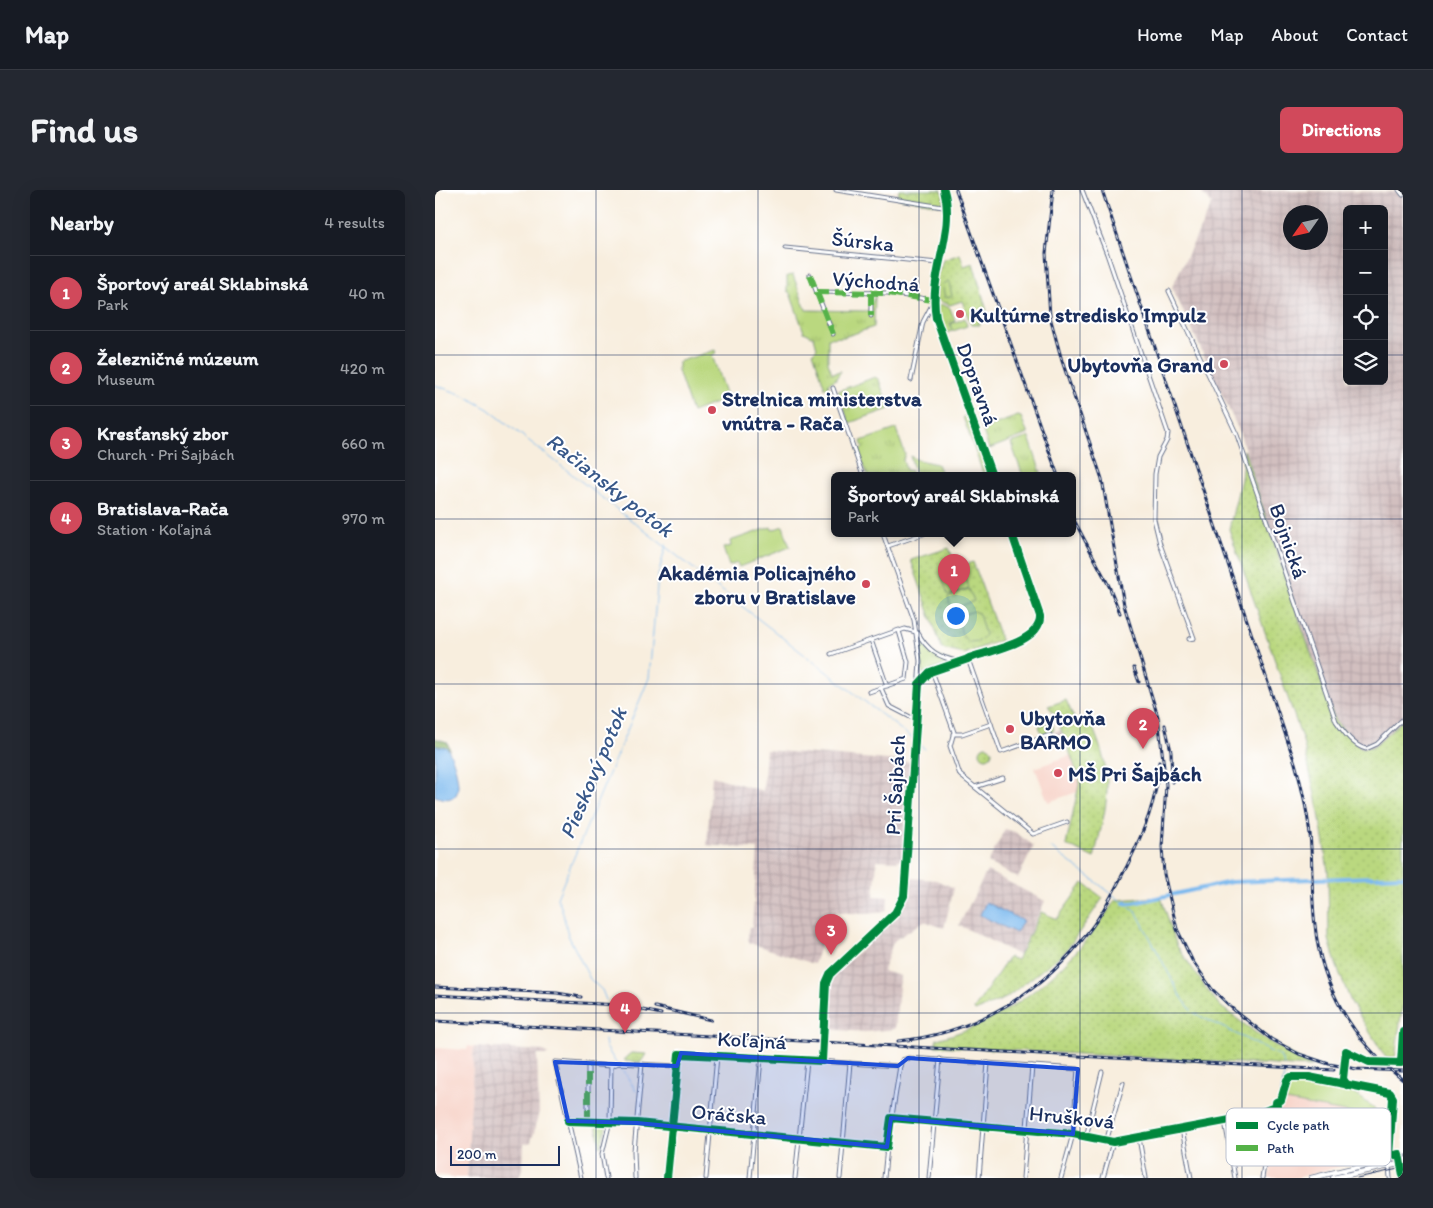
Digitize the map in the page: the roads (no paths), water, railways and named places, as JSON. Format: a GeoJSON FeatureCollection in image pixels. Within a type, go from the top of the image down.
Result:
{"type":"FeatureCollection","features":[{"type":"Feature","properties":{"kind":"main road"},"geometry":{"type":"LineString","coordinates":[[1311,1178],[1358,1166]]}},
{"type":"Feature","properties":{"kind":"main road"},"geometry":{"type":"LineString","coordinates":[[1333,1178],[1389,1166]]}},
{"type":"Feature","properties":{"kind":"street"},"geometry":{"type":"LineString","coordinates":[[836,190],[949,208]]}},
{"type":"Feature","properties":{"kind":"street","name":"Východná"},"geometry":{"type":"LineString","coordinates":[[911,380],[923,322],[933,302],[938,263],[949,208],[944,190]]}},
{"type":"Feature","properties":{"kind":"street"},"geometry":{"type":"LineString","coordinates":[[1082,190],[1107,254],[1168,433],[1167,440],[1158,457],[1155,474],[1154,518],[1159,544],[1194,638],[1189,639]]}},
{"type":"Feature","properties":{"kind":"street"},"geometry":{"type":"LineString","coordinates":[[1399,190],[1403,195]]}},
{"type":"Feature","properties":{"kind":"street","name":"Šúrska"},"geometry":{"type":"LineString","coordinates":[[785,248],[938,263]]}},
{"type":"Feature","properties":{"kind":"street","name":"Východná"},"geometry":{"type":"LineString","coordinates":[[810,275],[833,334]]}},
{"type":"Feature","properties":{"kind":"street","name":"Bojnická"},"geometry":{"type":"LineString","coordinates":[[1169,291],[1237,435],[1336,720],[1349,738],[1359,747],[1366,749],[1377,744],[1403,719]]}},
{"type":"Feature","properties":{"kind":"street","name":"Východná"},"geometry":{"type":"LineString","coordinates":[[817,292],[888,293],[933,302]]}},
{"type":"Feature","properties":{"kind":"street"},"geometry":{"type":"LineString","coordinates":[[871,293],[871,316]]}},
{"type":"Feature","properties":{"kind":"street","name":"Dopravná"},"geometry":{"type":"LineString","coordinates":[[933,302],[936,318],[991,472]]}},
{"type":"Feature","properties":{"kind":"street"},"geometry":{"type":"LineString","coordinates":[[833,388],[862,472]]}},
{"type":"Feature","properties":{"kind":"street"},"geometry":{"type":"LineString","coordinates":[[884,537],[916,631],[925,646],[933,652],[943,658],[959,662]]}},
{"type":"Feature","properties":{"kind":"street"},"geometry":{"type":"LineString","coordinates":[[888,546],[914,537]]}},
{"type":"Feature","properties":{"kind":"street"},"geometry":{"type":"LineString","coordinates":[[919,684],[925,675],[932,671],[1025,639],[1038,629],[1040,616],[1013,537]]}},
{"type":"Feature","properties":{"kind":"street"},"geometry":{"type":"LineString","coordinates":[[831,654],[900,630],[916,631]]}},
{"type":"Feature","properties":{"kind":"street"},"geometry":{"type":"LineString","coordinates":[[869,692],[906,678],[908,662],[900,630]]}},
{"type":"Feature","properties":{"kind":"street","name":"Pri Šajbách"},"geometry":{"type":"LineString","coordinates":[[822,1061],[827,983],[830,974],[895,913],[903,900],[919,684],[916,631]]}},
{"type":"Feature","properties":{"kind":"street"},"geometry":{"type":"LineString","coordinates":[[871,640],[887,686]]}},
{"type":"Feature","properties":{"kind":"street"},"geometry":{"type":"LineString","coordinates":[[968,658],[1001,752],[1050,735]]}},
{"type":"Feature","properties":{"kind":"street"},"geometry":{"type":"LineString","coordinates":[[932,671],[953,734],[950,746],[960,775],[1039,838]]}},
{"type":"Feature","properties":{"kind":"street"},"geometry":{"type":"LineString","coordinates":[[881,688],[889,706],[916,720]]}},
{"type":"Feature","properties":{"kind":"street"},"geometry":{"type":"LineString","coordinates":[[953,734],[962,734],[991,724]]}},
{"type":"Feature","properties":{"kind":"street"},"geometry":{"type":"LineString","coordinates":[[975,787],[1003,778]]}},
{"type":"Feature","properties":{"kind":"street"},"geometry":{"type":"LineString","coordinates":[[1033,834],[1067,822]]}},
{"type":"Feature","properties":{"kind":"street","name":"Koľajná"},"geometry":{"type":"LineString","coordinates":[[677,1066],[679,1054],[900,1066],[906,1058],[939,1059],[1078,1069],[1073,1134]]}},
{"type":"Feature","properties":{"kind":"street"},"geometry":{"type":"LineString","coordinates":[[706,1178],[717,1056]]}},
{"type":"Feature","properties":{"kind":"street"},"geometry":{"type":"LineString","coordinates":[[750,1178],[761,1058]]}},
{"type":"Feature","properties":{"kind":"street"},"geometry":{"type":"LineString","coordinates":[[929,1178],[939,1059]]}},
{"type":"Feature","properties":{"kind":"street"},"geometry":{"type":"LineString","coordinates":[[795,1178],[807,1061]]}},
{"type":"Feature","properties":{"kind":"street"},"geometry":{"type":"LineString","coordinates":[[581,1178],[555,1062],[611,1066],[619,1063],[677,1066],[667,1178]]}},
{"type":"Feature","properties":{"kind":"street"},"geometry":{"type":"LineString","coordinates":[[840,1178],[850,1063]]}},
{"type":"Feature","properties":{"kind":"street"},"geometry":{"type":"LineString","coordinates":[[979,1178],[988,1063]]}},
{"type":"Feature","properties":{"kind":"street"},"geometry":{"type":"LineString","coordinates":[[635,1178],[634,1151],[642,1064]]}},
{"type":"Feature","properties":{"kind":"street"},"geometry":{"type":"LineString","coordinates":[[588,1065],[588,1121]]}},
{"type":"Feature","properties":{"kind":"street"},"geometry":{"type":"LineString","coordinates":[[606,1178],[602,1154],[610,1121],[611,1066]]}},
{"type":"Feature","properties":{"kind":"street"},"geometry":{"type":"LineString","coordinates":[[884,1178],[891,1118],[900,1066]]}},
{"type":"Feature","properties":{"kind":"street"},"geometry":{"type":"LineString","coordinates":[[1023,1178],[1033,1066]]}},
{"type":"Feature","properties":{"kind":"street"},"geometry":{"type":"LineString","coordinates":[[1086,1138],[1103,1072]]}},
{"type":"Feature","properties":{"kind":"street"},"geometry":{"type":"LineString","coordinates":[[1106,1142],[1123,1083]]}},
{"type":"Feature","properties":{"kind":"street","name":"Hrušková"},"geometry":{"type":"LineString","coordinates":[[1272,1108],[1277,1106]]}},
{"type":"Feature","properties":{"kind":"street","name":"Hrušková"},"geometry":{"type":"LineString","coordinates":[[891,1118],[1073,1134],[1106,1142],[1139,1138],[1225,1121]]}},
{"type":"Feature","properties":{"kind":"street","name":"Oráčska"},"geometry":{"type":"LineString","coordinates":[[568,1121],[637,1123],[887,1147]]}},
{"type":"Feature","properties":{"kind":"street"},"geometry":{"type":"LineString","coordinates":[[1225,1121],[1226,1127]]}},
{"type":"Feature","properties":{"kind":"street"},"geometry":{"type":"LineString","coordinates":[[1182,1129],[1191,1178]]}},
{"type":"Feature","properties":{"kind":"street"},"geometry":{"type":"LineString","coordinates":[[1061,1178],[1073,1134]]}},
{"type":"Feature","properties":{"kind":"street"},"geometry":{"type":"LineString","coordinates":[[1139,1138],[1146,1178]]}},
{"type":"Feature","properties":{"kind":"street"},"geometry":{"type":"LineString","coordinates":[[1103,1178],[1113,1142]]}},
{"type":"Feature","properties":{"kind":"street"},"geometry":{"type":"LineString","coordinates":[[1389,1166],[1390,1178]]}},
{"type":"Feature","properties":{"kind":"water"},"geometry":{"type":"Polygon","coordinates":[[[435,746],[446,747],[454,764],[458,786],[455,796],[450,798],[445,799],[435,796],[435,746]]]}},
{"type":"Feature","properties":{"kind":"water"},"geometry":{"type":"Polygon","coordinates":[[[986,902],[1023,921],[1016,933],[980,915],[986,902]]]}},
{"type":"Feature","properties":{"kind":"waterway","name":"Račiansky potok"},"geometry":{"type":"LineString","coordinates":[[435,385],[463,395],[488,409],[913,739]]}},
{"type":"Feature","properties":{"kind":"waterway","name":"Pieskový potok"},"geometry":{"type":"LineString","coordinates":[[606,1000],[602,990],[590,979],[568,935],[562,909],[557,898],[649,678],[658,576],[666,545]]}},
{"type":"Feature","properties":{"kind":"waterway","name":"Račiansky potok"},"geometry":{"type":"LineString","coordinates":[[916,742],[925,749]]}},
{"type":"Feature","properties":{"kind":"waterway","name":"Račiansky potok"},"geometry":{"type":"LineString","coordinates":[[1051,848],[1137,913],[1180,995],[1191,1010]]}},
{"type":"Feature","properties":{"kind":"waterway"},"geometry":{"type":"LineString","coordinates":[[1377,877],[1403,876]]}},
{"type":"Feature","properties":{"kind":"waterway"},"geometry":{"type":"LineString","coordinates":[[1124,903],[1133,903],[1231,882],[1373,877]]}},
{"type":"Feature","properties":{"kind":"waterway","name":"Račiansky potok"},"geometry":{"type":"LineString","coordinates":[[1194,1013],[1280,1056],[1284,1065]]}},
{"type":"Feature","properties":{"kind":"waterway","name":"Pieskový potok"},"geometry":{"type":"LineString","coordinates":[[605,1040],[606,1047],[616,1063]]}},
{"type":"Feature","properties":{"kind":"waterway","name":"Pieskový potok"},"geometry":{"type":"LineString","coordinates":[[618,1067],[625,1073],[636,1091]]}},
{"type":"Feature","properties":{"kind":"waterway","name":"Račiansky potok"},"geometry":{"type":"LineString","coordinates":[[1280,1100],[1284,1075]]}},
{"type":"Feature","properties":{"kind":"tram line"},"geometry":{"type":"LineString","coordinates":[[1357,1178],[1403,1168]]}},
{"type":"Feature","properties":{"kind":"railway"},"geometry":{"type":"LineString","coordinates":[[956,190],[1057,472]]}},
{"type":"Feature","properties":{"kind":"railway"},"geometry":{"type":"LineString","coordinates":[[1053,190],[1046,253],[1050,317],[1062,361],[1102,479],[1124,605],[1158,717],[1166,785],[1162,847],[1164,874],[1177,929],[1192,960],[1212,989],[1234,1010],[1271,1039],[1299,1054],[1329,1064],[1357,1069],[1403,1071]]}},
{"type":"Feature","properties":{"kind":"railway"},"geometry":{"type":"LineString","coordinates":[[1102,190],[1295,763],[1309,825],[1314,914],[1318,948],[1324,970],[1343,1012],[1355,1031],[1385,1065],[1403,1080]]}},
{"type":"Feature","properties":{"kind":"railway"},"geometry":{"type":"LineString","coordinates":[[1076,524],[1109,586],[1120,613]]}},
{"type":"Feature","properties":{"kind":"railway"},"geometry":{"type":"LineString","coordinates":[[1134,668],[1139,682]]}},
{"type":"Feature","properties":{"kind":"railway"},"geometry":{"type":"LineString","coordinates":[[1165,725],[1171,751],[1172,782]]}},
{"type":"Feature","properties":{"kind":"railway"},"geometry":{"type":"LineString","coordinates":[[898,1041],[926,1037],[980,1019],[1029,991],[1071,953],[1100,916],[1133,854],[1153,802],[1159,762]]}},
{"type":"Feature","properties":{"kind":"railway"},"geometry":{"type":"LineString","coordinates":[[435,987],[557,993],[581,997]]}},
{"type":"Feature","properties":{"kind":"railway"},"geometry":{"type":"LineString","coordinates":[[435,995],[619,1005],[661,1014]]}},
{"type":"Feature","properties":{"kind":"railway"},"geometry":{"type":"LineString","coordinates":[[655,1007],[711,1020]]}},
{"type":"Feature","properties":{"kind":"railway"},"geometry":{"type":"LineString","coordinates":[[435,1021],[1334,1070]]}},
{"type":"Feature","properties":{"kind":"place","name":"Kultúrne stredisko Impulz"},"geometry":{"type":"Point","coordinates":[960,314]}},
{"type":"Feature","properties":{"kind":"place","name":"Ubytovňa Grand"},"geometry":{"type":"Point","coordinates":[1224,364]}},
{"type":"Feature","properties":{"kind":"place","name":"Strelnica ministerstva vnútra - Rača"},"geometry":{"type":"Point","coordinates":[712,410]}},
{"type":"Feature","properties":{"kind":"place","name":"Akadémia Policajného zboru v Bratislave"},"geometry":{"type":"Point","coordinates":[866,584]}},
{"type":"Feature","properties":{"kind":"place","name":"Športový areál Sklabinská"},"geometry":{"type":"Point","coordinates":[954,595]}},
{"type":"Feature","properties":{"kind":"place","name":"Ubytovňa BARMO"},"geometry":{"type":"Point","coordinates":[1010,729]}},
{"type":"Feature","properties":{"kind":"place","name":"Železničné múzeum"},"geometry":{"type":"Point","coordinates":[1143,749]}},
{"type":"Feature","properties":{"kind":"place","name":"MŠ Pri Šajbách"},"geometry":{"type":"Point","coordinates":[1058,773]}},
{"type":"Feature","properties":{"kind":"place","name":"Kresťanský zbor"},"geometry":{"type":"Point","coordinates":[831,955]}},
{"type":"Feature","properties":{"kind":"place","name":"Bratislava-Rača"},"geometry":{"type":"Point","coordinates":[625,1033]}}]}
